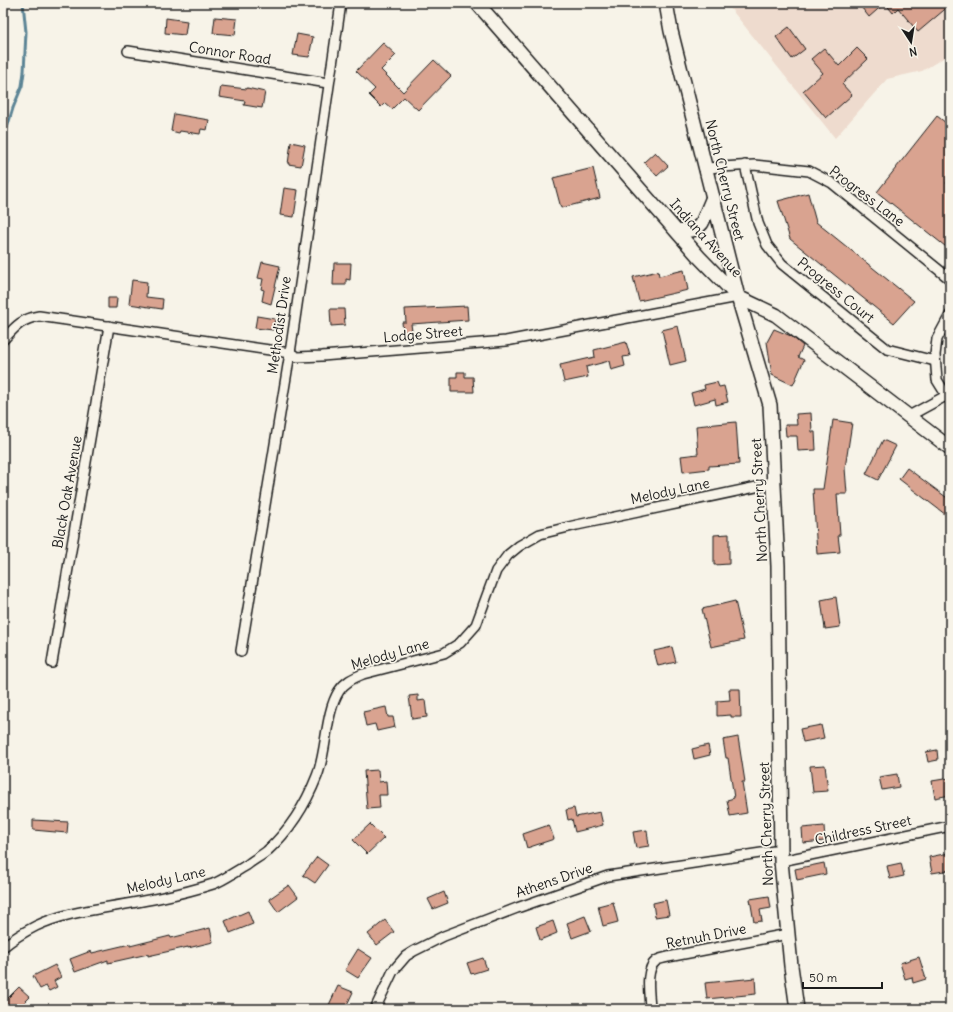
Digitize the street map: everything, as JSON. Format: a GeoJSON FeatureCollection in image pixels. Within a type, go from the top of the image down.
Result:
{"type":"FeatureCollection","features":[{"type":"Feature","properties":{"kind":"main road","name":"Indiana Avenue"},"geometry":{"type":"LineString","coordinates":[[478,3],[699,257],[738,297],[776,315],[950,448]]}},
{"type":"Feature","properties":{"kind":"main road","name":"North Cherry Street"},"geometry":{"type":"LineString","coordinates":[[666,3],[671,31],[738,297],[770,405],[778,566],[781,855],[788,934],[797,1009]]}},
{"type":"Feature","properties":{"kind":"main road"},"geometry":{"type":"LineString","coordinates":[[678,232],[696,230],[702,223],[713,197]]}},
{"type":"Feature","properties":{"kind":"street","name":"Methodist Drive"},"geometry":{"type":"LineString","coordinates":[[241,651],[290,353],[340,3]]}},
{"type":"Feature","properties":{"kind":"street","name":"Connor Road"},"geometry":{"type":"LineString","coordinates":[[128,52],[328,83]]}},
{"type":"Feature","properties":{"kind":"street","name":"Progress Court"},"geometry":{"type":"LineString","coordinates":[[745,165],[758,223],[767,245],[782,264],[887,349],[935,361]]}},
{"type":"Feature","properties":{"kind":"street","name":"Progress Lane"},"geometry":{"type":"LineString","coordinates":[[706,168],[754,165],[809,171],[832,183],[950,279]]}},
{"type":"Feature","properties":{"kind":"street","name":"Lodge Street"},"geometry":{"type":"LineString","coordinates":[[3,340],[16,326],[28,318],[39,316],[290,353],[297,357],[303,357],[506,341],[738,297]]}},
{"type":"Feature","properties":{"kind":"street"},"geometry":{"type":"LineString","coordinates":[[909,416],[942,398],[949,396],[937,380],[934,355],[937,338],[950,315]]}},
{"type":"Feature","properties":{"kind":"street","name":"Black Oak Avenue"},"geometry":{"type":"LineString","coordinates":[[52,663],[109,326]]}},
{"type":"Feature","properties":{"kind":"street","name":"Melody Lane"},"geometry":{"type":"LineString","coordinates":[[3,947],[36,926],[58,918],[163,897],[214,884],[238,871],[266,852],[286,830],[297,815],[316,777],[324,755],[334,703],[339,691],[350,679],[363,674],[444,654],[460,644],[476,625],[496,571],[508,555],[519,546],[540,534],[577,524],[775,483]]}},
{"type":"Feature","properties":{"kind":"street","name":"Childress Street"},"geometry":{"type":"LineString","coordinates":[[781,855],[950,826]]}},
{"type":"Feature","properties":{"kind":"street","name":"Athens Drive"},"geometry":{"type":"LineString","coordinates":[[375,1009],[394,971],[406,956],[444,936],[495,916],[608,876],[781,855]]}},
{"type":"Feature","properties":{"kind":"street","name":"Retnuh Drive"},"geometry":{"type":"LineString","coordinates":[[650,1009],[648,980],[650,969],[656,961],[668,957],[788,934]]}},
{"type":"Feature","properties":{"kind":"shaded area"},"geometry":{"type":"Polygon","coordinates":[[[726,3],[950,3],[950,54],[922,71],[887,79],[835,138],[726,3]]]}},
{"type":"Feature","properties":{"kind":"building"},"geometry":{"type":"Polygon","coordinates":[[[858,3],[885,3],[869,17],[858,3]]]}},
{"type":"Feature","properties":{"kind":"building"},"geometry":{"type":"Polygon","coordinates":[[[885,3],[950,3],[950,5],[918,32],[898,8],[893,13],[885,3]]]}},
{"type":"Feature","properties":{"kind":"building"},"geometry":{"type":"Polygon","coordinates":[[[215,17],[237,19],[235,35],[213,33],[215,17]]]}},
{"type":"Feature","properties":{"kind":"building"},"geometry":{"type":"Polygon","coordinates":[[[166,18],[187,21],[185,35],[165,33],[166,18]]]}},
{"type":"Feature","properties":{"kind":"building"},"geometry":{"type":"Polygon","coordinates":[[[789,27],[805,49],[792,59],[776,37],[789,27]]]}},
{"type":"Feature","properties":{"kind":"building"},"geometry":{"type":"Polygon","coordinates":[[[297,34],[313,37],[309,57],[293,55],[297,34]]]}},
{"type":"Feature","properties":{"kind":"building"},"geometry":{"type":"Polygon","coordinates":[[[383,43],[396,55],[381,70],[403,92],[434,60],[451,76],[418,110],[404,97],[392,109],[385,103],[381,107],[369,95],[375,89],[356,71],[383,43]]]}},
{"type":"Feature","properties":{"kind":"building"},"geometry":{"type":"Polygon","coordinates":[[[824,48],[839,66],[857,48],[868,59],[842,84],[852,95],[826,118],[803,91],[823,73],[811,59],[824,48]]]}},
{"type":"Feature","properties":{"kind":"building"},"geometry":{"type":"Polygon","coordinates":[[[221,86],[247,88],[265,92],[262,108],[244,105],[245,101],[219,97],[221,86]]]}},
{"type":"Feature","properties":{"kind":"building"},"geometry":{"type":"Polygon","coordinates":[[[174,114],[209,120],[207,130],[201,129],[200,134],[171,131],[174,114]]]}},
{"type":"Feature","properties":{"kind":"building"},"geometry":{"type":"Polygon","coordinates":[[[937,116],[950,126],[950,179],[946,183],[950,186],[950,250],[877,192],[937,116]]]}},
{"type":"Feature","properties":{"kind":"building"},"geometry":{"type":"Polygon","coordinates":[[[291,142],[305,145],[301,166],[288,164],[291,142]]]}},
{"type":"Feature","properties":{"kind":"building"},"geometry":{"type":"Polygon","coordinates":[[[655,152],[668,166],[657,176],[644,162],[655,152]]]}},
{"type":"Feature","properties":{"kind":"building"},"geometry":{"type":"Polygon","coordinates":[[[593,168],[600,198],[561,208],[553,178],[593,168]]]}},
{"type":"Feature","properties":{"kind":"building"},"geometry":{"type":"Polygon","coordinates":[[[284,188],[298,190],[294,217],[280,215],[284,188]]]}},
{"type":"Feature","properties":{"kind":"building"},"geometry":{"type":"Polygon","coordinates":[[[808,193],[816,222],[914,301],[894,323],[790,239],[778,201],[808,193]]]}},
{"type":"Feature","properties":{"kind":"building"},"geometry":{"type":"Polygon","coordinates":[[[262,262],[280,266],[271,304],[262,301],[264,290],[261,289],[263,279],[258,278],[262,262]]]}},
{"type":"Feature","properties":{"kind":"building"},"geometry":{"type":"Polygon","coordinates":[[[334,263],[351,263],[350,280],[346,279],[346,285],[333,285],[334,263]]]}},
{"type":"Feature","properties":{"kind":"building"},"geometry":{"type":"Polygon","coordinates":[[[684,270],[688,290],[639,301],[633,277],[658,271],[659,276],[684,270]]]}},
{"type":"Feature","properties":{"kind":"building"},"geometry":{"type":"Polygon","coordinates":[[[132,280],[147,282],[146,297],[163,299],[162,309],[129,304],[132,280]]]}},
{"type":"Feature","properties":{"kind":"building"},"geometry":{"type":"Polygon","coordinates":[[[108,298],[117,298],[116,308],[108,308],[108,298]]]}},
{"type":"Feature","properties":{"kind":"building"},"geometry":{"type":"Polygon","coordinates":[[[467,306],[468,320],[411,324],[412,331],[403,332],[402,322],[406,322],[405,309],[467,306]]]}},
{"type":"Feature","properties":{"kind":"building"},"geometry":{"type":"Polygon","coordinates":[[[330,309],[344,309],[345,325],[331,326],[330,309]]]}},
{"type":"Feature","properties":{"kind":"building"},"geometry":{"type":"Polygon","coordinates":[[[257,316],[275,319],[273,330],[255,328],[257,316]]]}},
{"type":"Feature","properties":{"kind":"building"},"geometry":{"type":"Polygon","coordinates":[[[678,326],[686,361],[670,365],[662,330],[678,326]]]}},
{"type":"Feature","properties":{"kind":"building"},"geometry":{"type":"Polygon","coordinates":[[[774,329],[791,336],[803,346],[798,357],[804,360],[793,385],[772,375],[767,342],[774,329]]]}},
{"type":"Feature","properties":{"kind":"building"},"geometry":{"type":"Polygon","coordinates":[[[626,342],[630,356],[623,357],[625,366],[611,370],[609,361],[586,367],[588,377],[564,382],[560,365],[595,357],[594,350],[626,342]]]}},
{"type":"Feature","properties":{"kind":"building"},"geometry":{"type":"Polygon","coordinates":[[[457,372],[465,372],[465,377],[473,377],[474,392],[451,392],[451,377],[457,377],[457,372]]]}},
{"type":"Feature","properties":{"kind":"building"},"geometry":{"type":"Polygon","coordinates":[[[717,382],[719,387],[724,386],[728,402],[716,405],[715,399],[694,405],[691,393],[705,389],[704,385],[717,382]]]}},
{"type":"Feature","properties":{"kind":"building"},"geometry":{"type":"Polygon","coordinates":[[[811,413],[812,432],[815,432],[816,450],[798,451],[797,436],[786,436],[785,425],[797,425],[796,414],[811,413]]]}},
{"type":"Feature","properties":{"kind":"building"},"geometry":{"type":"Polygon","coordinates":[[[833,420],[852,423],[845,468],[847,494],[837,494],[840,552],[817,554],[813,489],[823,489],[833,420]]]}},
{"type":"Feature","properties":{"kind":"building"},"geometry":{"type":"Polygon","coordinates":[[[736,422],[739,464],[709,466],[709,469],[683,472],[681,456],[698,454],[696,426],[736,422]]]}},
{"type":"Feature","properties":{"kind":"building"},"geometry":{"type":"Polygon","coordinates":[[[883,440],[896,446],[878,480],[866,474],[883,440]]]}},
{"type":"Feature","properties":{"kind":"building"},"geometry":{"type":"Polygon","coordinates":[[[907,468],[950,500],[950,518],[899,479],[907,468]]]}},
{"type":"Feature","properties":{"kind":"building"},"geometry":{"type":"Polygon","coordinates":[[[729,534],[729,564],[714,565],[714,535],[729,534]]]}},
{"type":"Feature","properties":{"kind":"building"},"geometry":{"type":"Polygon","coordinates":[[[836,597],[840,627],[825,629],[821,600],[836,597]]]}},
{"type":"Feature","properties":{"kind":"building"},"geometry":{"type":"Polygon","coordinates":[[[735,601],[744,640],[711,647],[702,609],[735,601]]]}},
{"type":"Feature","properties":{"kind":"building"},"geometry":{"type":"Polygon","coordinates":[[[672,647],[676,662],[658,666],[654,651],[672,647]]]}},
{"type":"Feature","properties":{"kind":"building"},"geometry":{"type":"Polygon","coordinates":[[[729,689],[740,689],[741,717],[731,717],[731,715],[717,716],[717,701],[730,700],[729,689]]]}},
{"type":"Feature","properties":{"kind":"building"},"geometry":{"type":"Polygon","coordinates":[[[418,695],[418,701],[425,700],[427,717],[412,719],[409,696],[418,695]]]}},
{"type":"Feature","properties":{"kind":"building"},"geometry":{"type":"Polygon","coordinates":[[[386,707],[388,717],[393,717],[395,727],[377,731],[375,724],[366,726],[363,712],[386,707]]]}},
{"type":"Feature","properties":{"kind":"building"},"geometry":{"type":"Polygon","coordinates":[[[821,725],[824,738],[803,742],[800,729],[821,725]]]}},
{"type":"Feature","properties":{"kind":"building"},"geometry":{"type":"Polygon","coordinates":[[[738,737],[745,782],[742,782],[747,813],[730,816],[727,800],[734,798],[728,758],[726,758],[723,740],[738,737]]]}},
{"type":"Feature","properties":{"kind":"building"},"geometry":{"type":"Polygon","coordinates":[[[708,745],[710,755],[694,759],[692,749],[708,745]]]}},
{"type":"Feature","properties":{"kind":"building"},"geometry":{"type":"Polygon","coordinates":[[[937,750],[938,760],[928,762],[926,752],[937,750]]]}},
{"type":"Feature","properties":{"kind":"building"},"geometry":{"type":"Polygon","coordinates":[[[825,765],[828,791],[813,792],[810,766],[825,765]]]}},
{"type":"Feature","properties":{"kind":"building"},"geometry":{"type":"Polygon","coordinates":[[[378,770],[379,782],[386,781],[387,795],[379,795],[380,808],[367,809],[364,771],[378,770]]]}},
{"type":"Feature","properties":{"kind":"building"},"geometry":{"type":"Polygon","coordinates":[[[897,774],[899,787],[882,790],[879,777],[897,774]]]}},
{"type":"Feature","properties":{"kind":"building"},"geometry":{"type":"Polygon","coordinates":[[[950,778],[950,795],[935,798],[932,781],[950,778]]]}},
{"type":"Feature","properties":{"kind":"building"},"geometry":{"type":"Polygon","coordinates":[[[574,808],[576,817],[600,812],[603,825],[575,832],[572,819],[568,820],[566,810],[574,808]]]}},
{"type":"Feature","properties":{"kind":"building"},"geometry":{"type":"Polygon","coordinates":[[[33,820],[68,822],[67,833],[33,830],[33,820]]]}},
{"type":"Feature","properties":{"kind":"building"},"geometry":{"type":"Polygon","coordinates":[[[370,824],[384,838],[367,854],[353,840],[370,824]]]}},
{"type":"Feature","properties":{"kind":"building"},"geometry":{"type":"Polygon","coordinates":[[[549,825],[554,839],[527,848],[523,834],[549,825]]]}},
{"type":"Feature","properties":{"kind":"building"},"geometry":{"type":"Polygon","coordinates":[[[824,826],[825,841],[803,843],[802,828],[824,826]]]}},
{"type":"Feature","properties":{"kind":"building"},"geometry":{"type":"Polygon","coordinates":[[[647,830],[649,846],[636,848],[633,832],[647,830]]]}},
{"type":"Feature","properties":{"kind":"building"},"geometry":{"type":"Polygon","coordinates":[[[949,853],[950,870],[932,873],[929,857],[949,853]]]}},
{"type":"Feature","properties":{"kind":"building"},"geometry":{"type":"Polygon","coordinates":[[[317,857],[328,865],[315,883],[303,875],[317,857]]]}},
{"type":"Feature","properties":{"kind":"building"},"geometry":{"type":"Polygon","coordinates":[[[824,863],[826,874],[797,880],[795,869],[824,863]]]}},
{"type":"Feature","properties":{"kind":"building"},"geometry":{"type":"Polygon","coordinates":[[[901,863],[904,876],[890,879],[887,866],[901,863]]]}},
{"type":"Feature","properties":{"kind":"building"},"geometry":{"type":"Polygon","coordinates":[[[289,885],[298,897],[278,912],[269,899],[289,885]]]}},
{"type":"Feature","properties":{"kind":"building"},"geometry":{"type":"Polygon","coordinates":[[[444,892],[448,903],[433,909],[428,899],[444,892]]]}},
{"type":"Feature","properties":{"kind":"building"},"geometry":{"type":"Polygon","coordinates":[[[769,896],[771,908],[760,910],[762,921],[754,922],[750,899],[769,896]]]}},
{"type":"Feature","properties":{"kind":"building"},"geometry":{"type":"Polygon","coordinates":[[[666,900],[669,915],[655,917],[653,903],[666,900]]]}},
{"type":"Feature","properties":{"kind":"building"},"geometry":{"type":"Polygon","coordinates":[[[613,902],[618,922],[603,926],[598,906],[613,902]]]}},
{"type":"Feature","properties":{"kind":"building"},"geometry":{"type":"Polygon","coordinates":[[[248,911],[253,924],[230,933],[225,921],[248,911]]]}},
{"type":"Feature","properties":{"kind":"building"},"geometry":{"type":"Polygon","coordinates":[[[585,916],[591,931],[572,938],[567,923],[585,916]]]}},
{"type":"Feature","properties":{"kind":"building"},"geometry":{"type":"Polygon","coordinates":[[[385,920],[394,932],[377,945],[368,934],[385,920]]]}},
{"type":"Feature","properties":{"kind":"building"},"geometry":{"type":"Polygon","coordinates":[[[553,921],[557,933],[540,940],[536,927],[553,921]]]}},
{"type":"Feature","properties":{"kind":"building"},"geometry":{"type":"Polygon","coordinates":[[[210,928],[213,942],[188,948],[148,956],[148,954],[108,963],[108,960],[75,972],[70,959],[91,951],[92,953],[130,944],[130,946],[210,928]]]}},
{"type":"Feature","properties":{"kind":"building"},"geometry":{"type":"Polygon","coordinates":[[[358,949],[372,958],[358,978],[345,970],[358,949]]]}},
{"type":"Feature","properties":{"kind":"building"},"geometry":{"type":"Polygon","coordinates":[[[919,957],[926,979],[913,983],[912,977],[905,979],[900,963],[919,957]]]}},
{"type":"Feature","properties":{"kind":"building"},"geometry":{"type":"Polygon","coordinates":[[[483,958],[487,969],[471,974],[467,963],[483,958]]]}},
{"type":"Feature","properties":{"kind":"building"},"geometry":{"type":"Polygon","coordinates":[[[55,965],[61,977],[54,981],[57,987],[49,991],[46,986],[40,989],[33,976],[55,965]]]}},
{"type":"Feature","properties":{"kind":"building"},"geometry":{"type":"Polygon","coordinates":[[[755,978],[756,994],[707,999],[705,983],[755,978]]]}},
{"type":"Feature","properties":{"kind":"building"},"geometry":{"type":"Polygon","coordinates":[[[338,986],[353,992],[345,1009],[333,1009],[328,1007],[338,986]]]}},
{"type":"Feature","properties":{"kind":"building"},"geometry":{"type":"Polygon","coordinates":[[[19,987],[30,997],[18,1009],[8,1009],[3,1003],[19,987]]]}},
{"type":"Feature","properties":{"kind":"waterway"},"geometry":{"type":"LineString","coordinates":[[3,141],[13,108],[22,86],[26,32],[23,3]]}}]}
